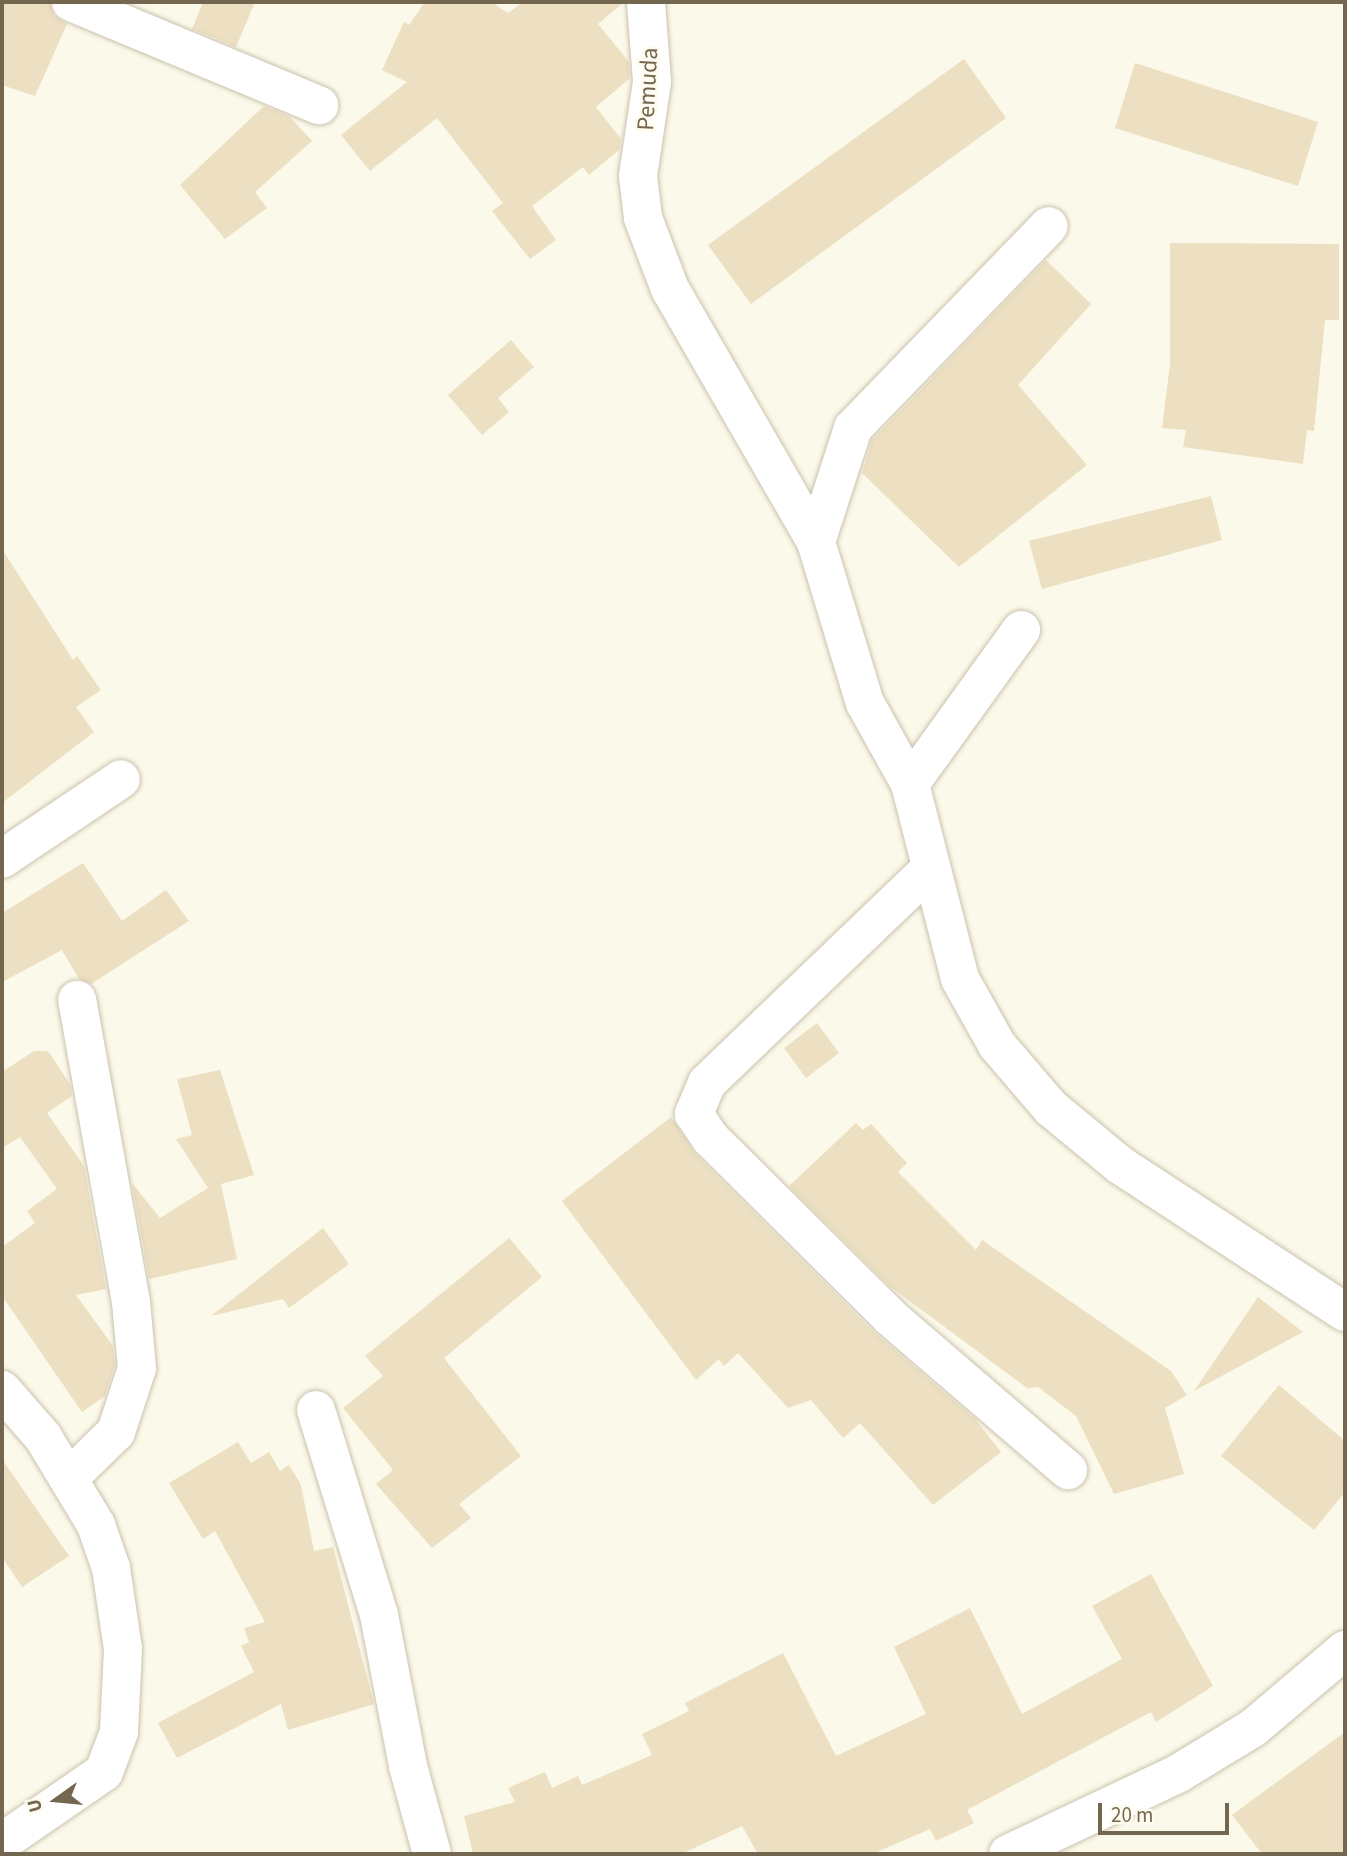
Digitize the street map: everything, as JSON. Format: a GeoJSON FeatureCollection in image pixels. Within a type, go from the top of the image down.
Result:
{"type":"FeatureCollection","features":[{"type":"Feature","properties":{"kind":"street"},"geometry":{"type":"LineString","coordinates":[[71,2],[319,105]]}},
{"type":"Feature","properties":{"kind":"street","name":"Pemuda"},"geometry":{"type":"LineString","coordinates":[[646,2],[652,82],[638,176],[643,218],[670,289],[816,542],[865,703],[910,784],[960,979],[997,1045],[1051,1108],[1120,1166],[1345,1312]]}},
{"type":"Feature","properties":{"kind":"street"},"geometry":{"type":"LineString","coordinates":[[816,542],[853,428],[1049,226]]}},
{"type":"Feature","properties":{"kind":"street"},"geometry":{"type":"LineString","coordinates":[[910,784],[1021,630]]}},
{"type":"Feature","properties":{"kind":"street"},"geometry":{"type":"LineString","coordinates":[[2,859],[121,779]]}},
{"type":"Feature","properties":{"kind":"street"},"geometry":{"type":"LineString","coordinates":[[930,869],[708,1083],[694,1114],[711,1139],[890,1317],[1068,1470]]}},
{"type":"Feature","properties":{"kind":"street"},"geometry":{"type":"LineString","coordinates":[[69,1478],[116,1432],[137,1368],[131,1302],[77,1000]]}},
{"type":"Feature","properties":{"kind":"street"},"geometry":{"type":"LineString","coordinates":[[2,1390],[69,1478],[111,1568],[123,1649],[119,1732],[104,1772],[2,1842]]}},
{"type":"Feature","properties":{"kind":"street"},"geometry":{"type":"LineString","coordinates":[[316,1410],[379,1615],[408,1766],[432,1854]]}},
{"type":"Feature","properties":{"kind":"street"},"geometry":{"type":"LineString","coordinates":[[1008,1854],[1179,1773],[1253,1728],[1331,1662]]}},
{"type":"Feature","properties":{"kind":"building"},"geometry":{"type":"Polygon","coordinates":[[[2,2],[50,2],[54,16],[67,24],[35,96],[2,85],[2,2]]]}},
{"type":"Feature","properties":{"kind":"building"},"geometry":{"type":"Polygon","coordinates":[[[203,2],[255,2],[236,47],[192,29],[203,2]]]}},
{"type":"Feature","properties":{"kind":"building"},"geometry":{"type":"Polygon","coordinates":[[[425,2],[491,2],[508,13],[523,2],[624,2],[598,24],[629,62],[630,78],[596,107],[621,139],[620,149],[589,175],[583,167],[532,206],[556,240],[530,259],[492,211],[503,203],[437,118],[370,171],[341,135],[407,82],[382,70],[404,22],[409,25],[425,2]]]}},
{"type":"Feature","properties":{"kind":"building"},"geometry":{"type":"Polygon","coordinates":[[[964,59],[1006,118],[751,304],[708,245],[964,59]]]}},
{"type":"Feature","properties":{"kind":"building"},"geometry":{"type":"Polygon","coordinates":[[[1135,63],[1318,122],[1298,186],[1115,128],[1135,63]]]}},
{"type":"Feature","properties":{"kind":"building"},"geometry":{"type":"Polygon","coordinates":[[[264,106],[289,116],[312,141],[255,192],[267,208],[225,239],[180,185],[264,106]]]}},
{"type":"Feature","properties":{"kind":"building"},"geometry":{"type":"Polygon","coordinates":[[[1170,243],[1339,244],[1339,320],[1325,320],[1314,431],[1307,430],[1303,464],[1183,447],[1186,430],[1162,428],[1170,364],[1170,243]]]}},
{"type":"Feature","properties":{"kind":"building"},"geometry":{"type":"Polygon","coordinates":[[[1046,260],[1091,304],[1018,385],[1087,465],[959,567],[862,473],[872,440],[1046,260]]]}},
{"type":"Feature","properties":{"kind":"building"},"geometry":{"type":"Polygon","coordinates":[[[511,340],[534,367],[498,398],[509,412],[482,435],[448,395],[511,340]]]}},
{"type":"Feature","properties":{"kind":"building"},"geometry":{"type":"Polygon","coordinates":[[[1211,496],[1222,540],[1042,589],[1029,541],[1211,496]]]}},
{"type":"Feature","properties":{"kind":"building"},"geometry":{"type":"Polygon","coordinates":[[[2,549],[73,660],[77,656],[101,690],[76,707],[94,732],[2,803],[2,549]]]}},
{"type":"Feature","properties":{"kind":"building"},"geometry":{"type":"Polygon","coordinates":[[[83,863],[122,921],[166,890],[189,921],[91,984],[79,979],[62,950],[2,982],[2,913],[83,863]]]}},
{"type":"Feature","properties":{"kind":"building"},"geometry":{"type":"Polygon","coordinates":[[[817,1023],[839,1053],[806,1078],[784,1048],[817,1023]]]}},
{"type":"Feature","properties":{"kind":"building"},"geometry":{"type":"Polygon","coordinates":[[[34,1051],[48,1051],[70,1084],[72,1096],[47,1113],[84,1166],[106,1289],[76,1295],[113,1346],[115,1365],[105,1396],[82,1412],[2,1296],[2,1247],[35,1223],[27,1211],[57,1189],[20,1137],[2,1148],[2,1072],[34,1051]]]}},
{"type":"Feature","properties":{"kind":"building"},"geometry":{"type":"Polygon","coordinates":[[[220,1070],[254,1175],[221,1184],[237,1259],[149,1279],[132,1183],[160,1218],[208,1188],[176,1139],[192,1135],[177,1079],[220,1070]]]}},
{"type":"Feature","properties":{"kind":"building"},"geometry":{"type":"Polygon","coordinates":[[[671,1117],[696,1155],[875,1333],[975,1419],[1001,1452],[933,1505],[860,1423],[843,1438],[811,1400],[788,1408],[738,1353],[724,1366],[719,1359],[696,1380],[562,1201],[671,1117]]]}},
{"type":"Feature","properties":{"kind":"building"},"geometry":{"type":"Polygon","coordinates":[[[856,1123],[863,1130],[871,1124],[907,1163],[898,1172],[976,1250],[982,1240],[1171,1371],[1187,1395],[1165,1408],[1184,1474],[1114,1494],[1076,1416],[1038,1387],[1027,1388],[892,1288],[789,1186],[856,1123]]]}},
{"type":"Feature","properties":{"kind":"building"},"geometry":{"type":"Polygon","coordinates":[[[323,1228],[349,1264],[289,1308],[283,1299],[211,1316],[323,1228]]]}},
{"type":"Feature","properties":{"kind":"building"},"geometry":{"type":"Polygon","coordinates":[[[509,1238],[542,1277],[444,1358],[521,1456],[459,1504],[471,1518],[432,1548],[376,1484],[393,1470],[343,1408],[383,1376],[365,1356],[509,1238]]]}},
{"type":"Feature","properties":{"kind":"building"},"geometry":{"type":"Polygon","coordinates":[[[1258,1297],[1303,1332],[1194,1391],[1258,1297]]]}},
{"type":"Feature","properties":{"kind":"building"},"geometry":{"type":"Polygon","coordinates":[[[1279,1385],[1345,1441],[1345,1492],[1314,1530],[1221,1456],[1279,1385]]]}},
{"type":"Feature","properties":{"kind":"building"},"geometry":{"type":"Polygon","coordinates":[[[238,1442],[251,1463],[269,1452],[280,1471],[289,1465],[301,1485],[314,1551],[333,1547],[374,1704],[288,1730],[281,1704],[177,1758],[158,1723],[254,1672],[241,1646],[249,1642],[244,1628],[265,1622],[215,1531],[203,1539],[169,1483],[238,1442]]]}},
{"type":"Feature","properties":{"kind":"building"},"geometry":{"type":"Polygon","coordinates":[[[2,1459],[69,1556],[22,1587],[2,1557],[2,1459]]]}},
{"type":"Feature","properties":{"kind":"building"},"geometry":{"type":"Polygon","coordinates":[[[1151,1574],[1213,1686],[1156,1722],[1151,1712],[967,1810],[974,1823],[936,1841],[930,1829],[872,1854],[758,1854],[742,1826],[681,1854],[473,1854],[464,1816],[515,1802],[508,1788],[545,1772],[552,1788],[578,1776],[582,1785],[652,1755],[642,1734],[689,1711],[685,1703],[783,1653],[836,1756],[926,1714],[894,1647],[970,1608],[1022,1714],[1122,1659],[1092,1606],[1151,1574]]]}},
{"type":"Feature","properties":{"kind":"building"},"geometry":{"type":"Polygon","coordinates":[[[1345,1732],[1345,1854],[1262,1854],[1232,1815],[1345,1732]]]}}]}
